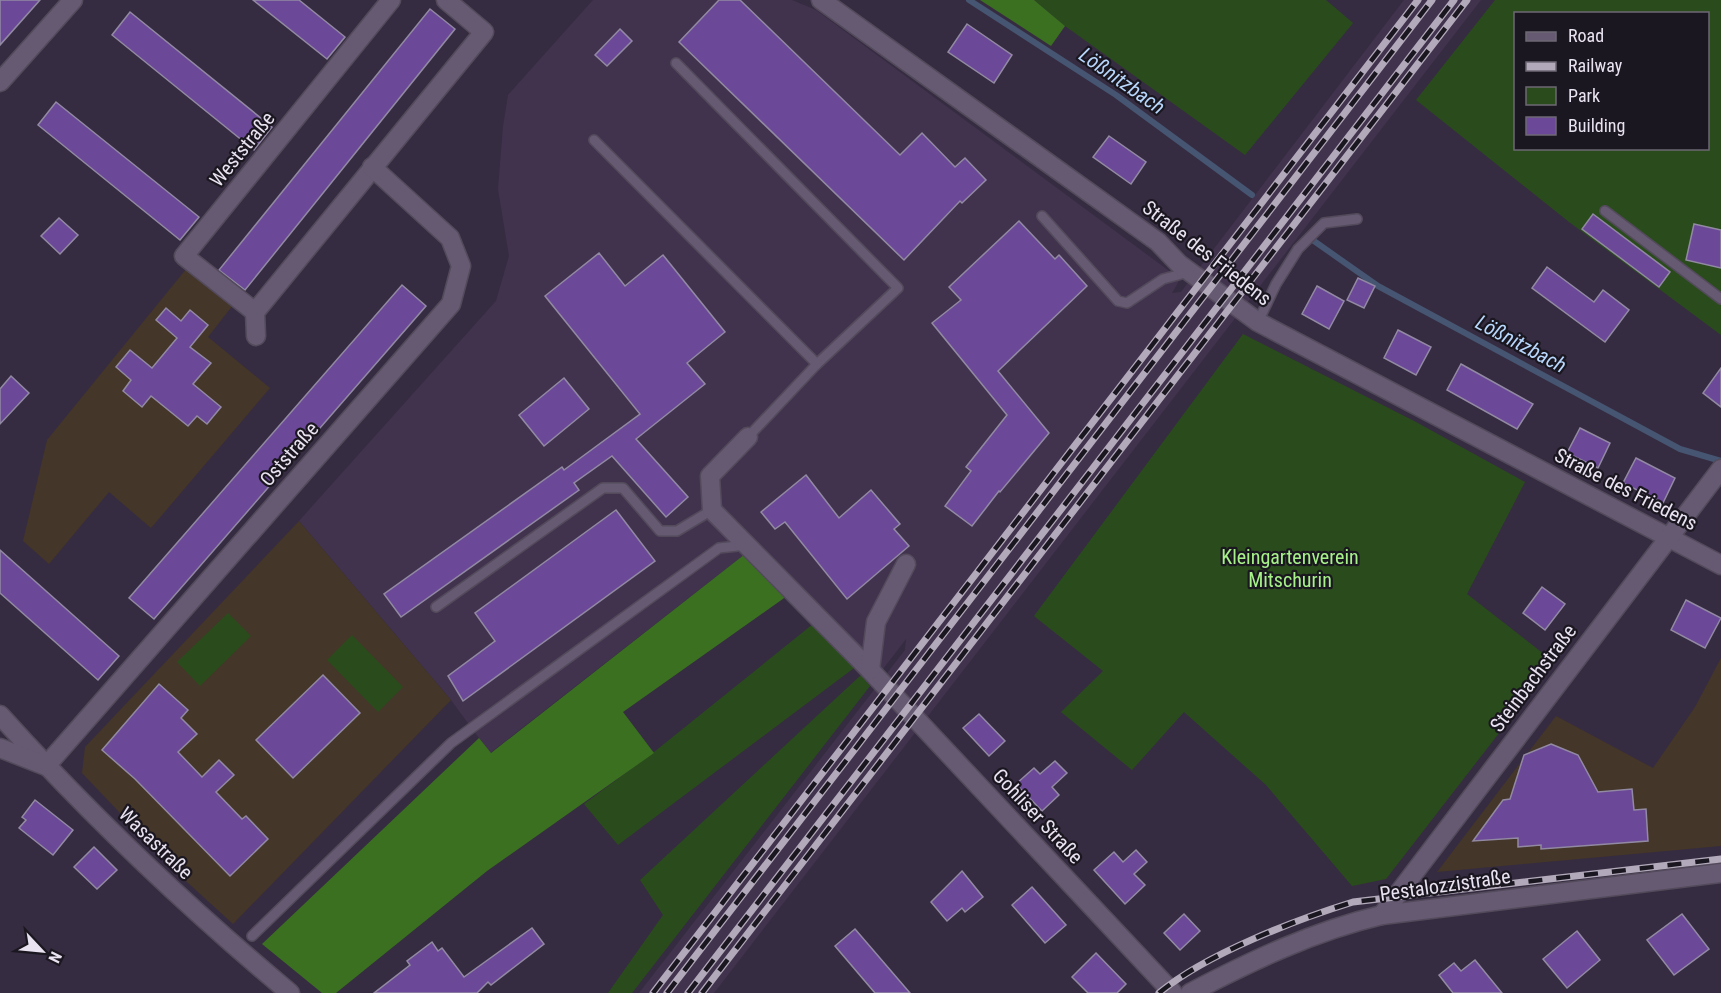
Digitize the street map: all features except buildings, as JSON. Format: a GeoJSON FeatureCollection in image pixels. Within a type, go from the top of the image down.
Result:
{"type":"FeatureCollection","features":[{"type":"Feature","properties":{"kind":"street"},"geometry":{"type":"LineString","coordinates":[[0,82],[72,0]]}},
{"type":"Feature","properties":{"kind":"street","name":"Weststraße"},"geometry":{"type":"LineString","coordinates":[[255,312],[184,256],[391,0]]}},
{"type":"Feature","properties":{"kind":"street"},"geometry":{"type":"LineString","coordinates":[[256,336],[255,312],[484,32],[446,0]]}},
{"type":"Feature","properties":{"kind":"street","name":"Straße des Friedens"},"geometry":{"type":"LineString","coordinates":[[821,0],[1158,242],[1189,272],[1258,322],[1721,565]]}},
{"type":"Feature","properties":{"kind":"street","name":"Oststraße"},"geometry":{"type":"LineString","coordinates":[[46,766],[451,304],[461,266],[450,238],[372,167]]}},
{"type":"Feature","properties":{"kind":"street"},"geometry":{"type":"LineString","coordinates":[[712,510],[710,476],[748,437]]}},
{"type":"Feature","properties":{"kind":"street","name":"Steinbachstraße"},"geometry":{"type":"LineString","coordinates":[[1382,915],[1720,471]]}},
{"type":"Feature","properties":{"kind":"street","name":"Gohliser Straße"},"geometry":{"type":"LineString","coordinates":[[712,510],[870,670],[1173,993]]}},
{"type":"Feature","properties":{"kind":"street"},"geometry":{"type":"LineString","coordinates":[[870,670],[876,622],[906,564]]}},
{"type":"Feature","properties":{"kind":"street","name":"Wasastraße"},"geometry":{"type":"LineString","coordinates":[[0,715],[46,766],[204,921],[290,993]]}},
{"type":"Feature","properties":{"kind":"street"},"geometry":{"type":"LineString","coordinates":[[0,748],[46,766]]}},
{"type":"Feature","properties":{"kind":"street","name":"Pestalozzistraße"},"geometry":{"type":"LineString","coordinates":[[1190,993],[1300,940],[1339,925],[1382,915],[1721,873]]}},
{"type":"Feature","properties":{"kind":"lane"},"geometry":{"type":"LineString","coordinates":[[676,63],[898,288],[817,364],[748,437]]}},
{"type":"Feature","properties":{"kind":"lane"},"geometry":{"type":"LineString","coordinates":[[594,140],[817,364]]}},
{"type":"Feature","properties":{"kind":"lane"},"geometry":{"type":"LineString","coordinates":[[1605,211],[1721,299]]}},
{"type":"Feature","properties":{"kind":"lane"},"geometry":{"type":"LineString","coordinates":[[1042,216],[1118,301],[1127,303],[1163,279],[1189,272]]}},
{"type":"Feature","properties":{"kind":"lane"},"geometry":{"type":"LineString","coordinates":[[1258,322],[1276,284],[1298,249],[1324,222],[1357,219]]}},
{"type":"Feature","properties":{"kind":"lane"},"geometry":{"type":"LineString","coordinates":[[436,607],[603,488],[623,488],[660,531],[677,531],[712,510]]}},
{"type":"Feature","properties":{"kind":"lane"},"geometry":{"type":"LineString","coordinates":[[252,936],[451,743],[719,549],[747,545]]}},
{"type":"Feature","properties":{"kind":"shaded area"},"geometry":{"type":"Polygon","coordinates":[[[593,0],[792,0],[816,10],[1180,279],[1172,293],[1181,292],[1404,0],[1481,0],[714,993],[639,993],[905,650],[906,639],[870,686],[745,554],[490,753],[451,700],[299,521],[496,301],[509,256],[498,189],[508,95],[593,0]]]}},
{"type":"Feature","properties":{"kind":"shaded area"},"geometry":{"type":"Polygon","coordinates":[[[187,268],[233,305],[208,337],[270,388],[151,528],[109,492],[49,564],[23,541],[47,440],[187,268]]]}},
{"type":"Feature","properties":{"kind":"shaded area"},"geometry":{"type":"Polygon","coordinates":[[[299,521],[451,700],[233,924],[176,872],[82,773],[85,747],[299,521]]]}},
{"type":"Feature","properties":{"kind":"shaded area"},"geometry":{"type":"Polygon","coordinates":[[[1721,658],[1721,846],[1437,872],[1556,716],[1653,768],[1695,707],[1721,658]]]}},
{"type":"Feature","properties":{"kind":"green space"},"geometry":{"type":"Polygon","coordinates":[[[980,0],[1034,0],[1065,26],[1051,46],[980,0]]]}},
{"type":"Feature","properties":{"kind":"green space"},"geometry":{"type":"Polygon","coordinates":[[[1034,0],[1326,0],[1353,23],[1245,155],[1065,26],[1034,0]]]}},
{"type":"Feature","properties":{"kind":"green space"},"geometry":{"type":"Polygon","coordinates":[[[1495,0],[1721,0],[1721,335],[1569,222],[1416,100],[1495,0]]]}},
{"type":"Feature","properties":{"kind":"green space","name":"Kleingartenverein Mitschurin"},"geometry":{"type":"Polygon","coordinates":[[[1243,334],[1416,422],[1525,482],[1467,594],[1554,662],[1386,879],[1352,886],[1266,785],[1184,712],[1132,770],[1061,712],[1103,671],[1034,616],[1243,334]]]}},
{"type":"Feature","properties":{"kind":"green space"},"geometry":{"type":"Polygon","coordinates":[[[745,554],[787,596],[623,712],[654,753],[487,871],[336,993],[322,993],[262,944],[479,738],[491,753],[745,554]]]}},
{"type":"Feature","properties":{"kind":"green space"},"geometry":{"type":"Polygon","coordinates":[[[228,613],[251,636],[200,686],[177,662],[228,613]]]}},
{"type":"Feature","properties":{"kind":"green space"},"geometry":{"type":"Polygon","coordinates":[[[813,624],[854,668],[618,845],[584,804],[654,752],[813,624]]]}},
{"type":"Feature","properties":{"kind":"green space"},"geometry":{"type":"Polygon","coordinates":[[[352,635],[403,687],[378,712],[327,660],[352,635]]]}},
{"type":"Feature","properties":{"kind":"green space"},"geometry":{"type":"Polygon","coordinates":[[[861,675],[870,686],[632,993],[608,993],[663,915],[640,880],[861,675]]]}},
{"type":"Feature","properties":{"kind":"waterway","name":"Lößnitzbach"},"geometry":{"type":"LineString","coordinates":[[969,0],[1116,95],[1252,195]]}},
{"type":"Feature","properties":{"kind":"waterway","name":"Lößnitzbach"},"geometry":{"type":"LineString","coordinates":[[1314,241],[1378,286],[1680,449],[1721,461]]}},
{"type":"Feature","properties":{"kind":"railway"},"geometry":{"type":"LineString","coordinates":[[653,993],[1418,0]]}},
{"type":"Feature","properties":{"kind":"railway"},"geometry":{"type":"LineString","coordinates":[[667,993],[1432,0]]}},
{"type":"Feature","properties":{"kind":"railway"},"geometry":{"type":"LineString","coordinates":[[688,993],[1454,0]]}},
{"type":"Feature","properties":{"kind":"railway"},"geometry":{"type":"LineString","coordinates":[[702,993],[1467,0]]}},
{"type":"Feature","properties":{"kind":"railway"},"geometry":{"type":"LineString","coordinates":[[1159,993],[1178,979],[1226,952],[1279,928],[1353,902],[1721,859]]}}]}
